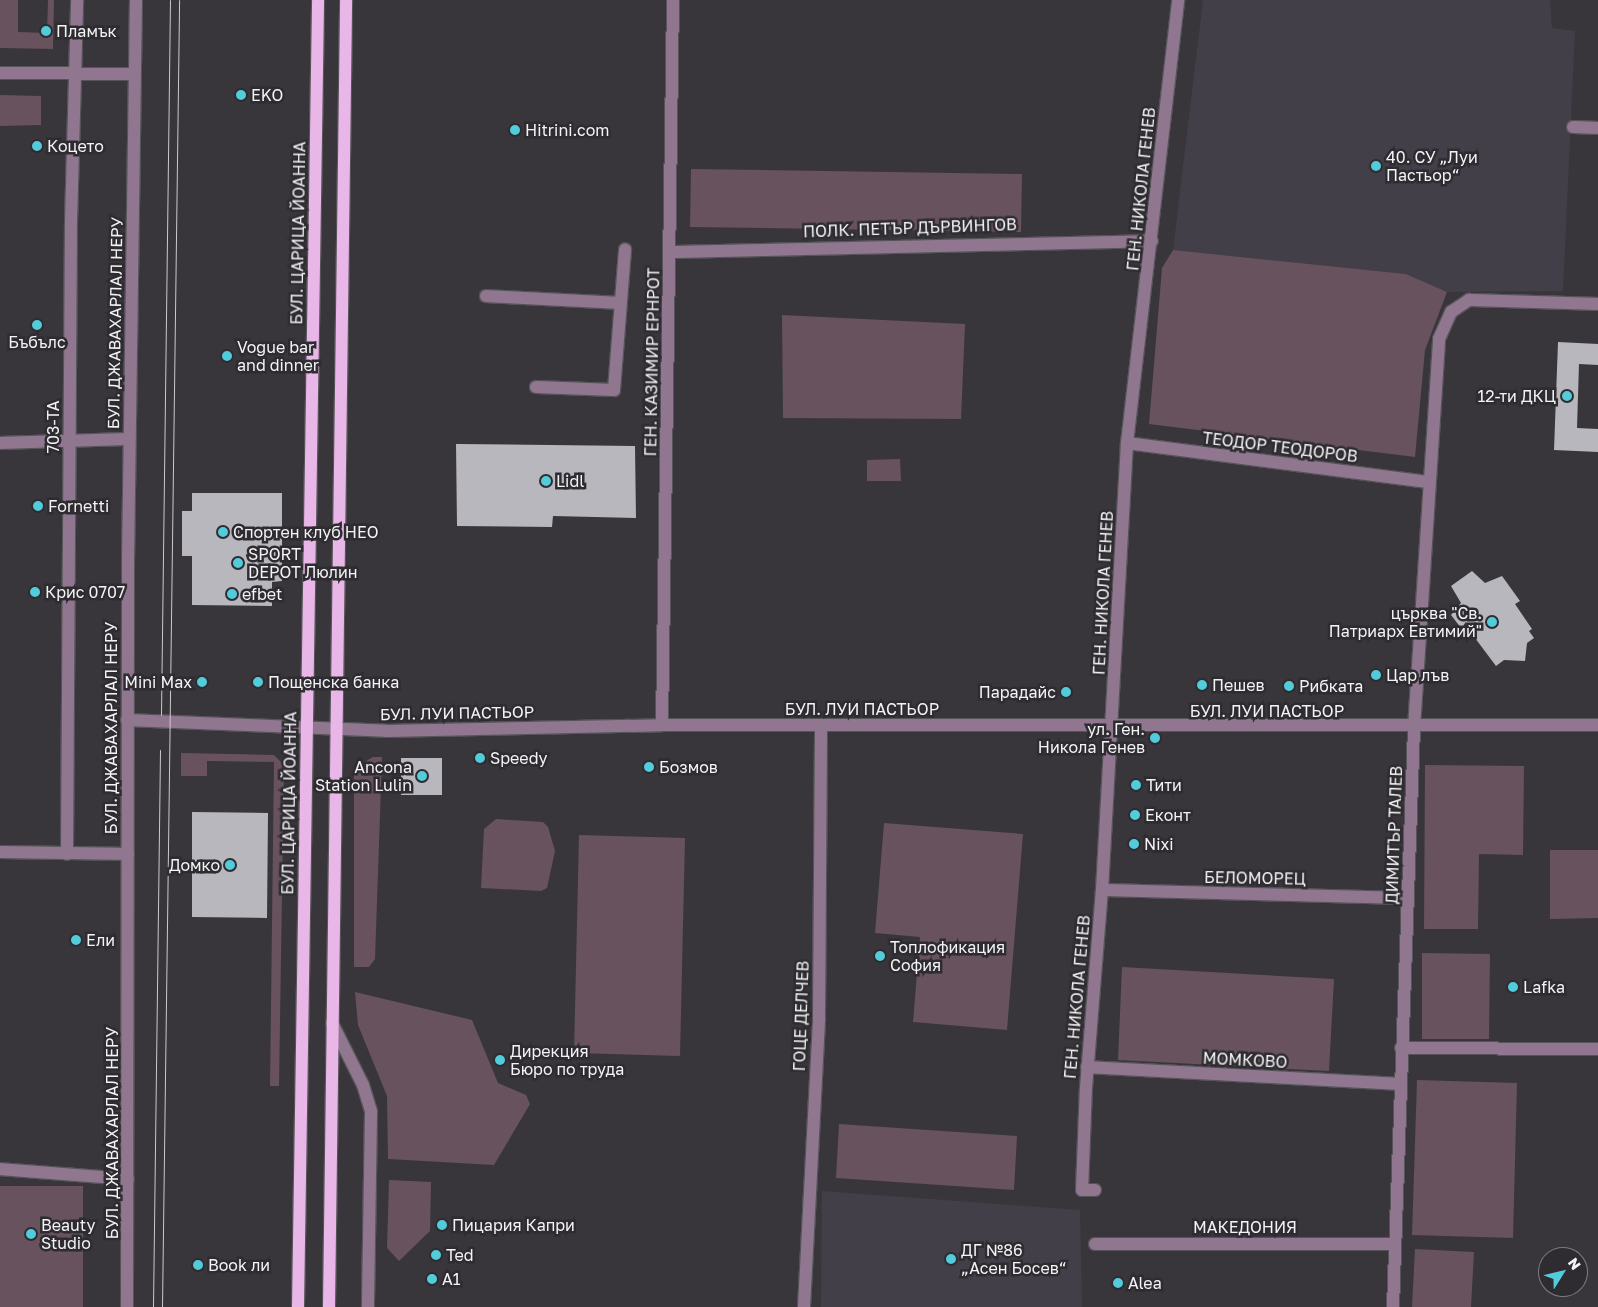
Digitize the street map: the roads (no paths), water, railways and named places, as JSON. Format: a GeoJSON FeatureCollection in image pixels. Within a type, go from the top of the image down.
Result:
{"type":"FeatureCollection","features":[{"type":"Feature","properties":{"kind":"main road","name":"БУЛ. ЦАРИЦА ЙОАННА"},"geometry":{"type":"LineString","coordinates":[[298,1307],[318,0]]}},
{"type":"Feature","properties":{"kind":"main road"},"geometry":{"type":"LineString","coordinates":[[329,1307],[346,0]]}},
{"type":"Feature","properties":{"kind":"street","name":"703-ТА"},"geometry":{"type":"LineString","coordinates":[[67,854],[69,440],[74,74],[77,0]]}},
{"type":"Feature","properties":{"kind":"street","name":"БУЛ. ДЖАВАХАРЛАЛ НЕРУ"},"geometry":{"type":"LineString","coordinates":[[127,1307],[127,720],[129,439],[136,0]]}},
{"type":"Feature","properties":{"kind":"street","name":"ГЕН. КАЗИМИР ЕРНРОТ"},"geometry":{"type":"LineString","coordinates":[[662,725],[673,0]]}},
{"type":"Feature","properties":{"kind":"street","name":"ГЕН. НИКОЛА ГЕНЕВ"},"geometry":{"type":"LineString","coordinates":[[1088,1190],[1087,1067],[1102,890],[1127,443],[1152,241],[1178,0]]}},
{"type":"Feature","properties":{"kind":"street"},"geometry":{"type":"LineString","coordinates":[[0,73],[135,74]]}},
{"type":"Feature","properties":{"kind":"street"},"geometry":{"type":"LineString","coordinates":[[1573,127],[1598,128]]}},
{"type":"Feature","properties":{"kind":"street","name":"ПОЛК. ПЕТЪР ДЪРВИНГОВ"},"geometry":{"type":"LineString","coordinates":[[670,252],[1152,241]]}},
{"type":"Feature","properties":{"kind":"street"},"geometry":{"type":"LineString","coordinates":[[536,387],[614,390],[625,249]]}},
{"type":"Feature","properties":{"kind":"street"},"geometry":{"type":"LineString","coordinates":[[486,296],[620,303]]}},
{"type":"Feature","properties":{"kind":"street","name":"ДИМИТЪР ТАЛЕВ"},"geometry":{"type":"LineString","coordinates":[[1393,1307],[1414,728],[1436,364],[1444,325],[1451,312],[1469,300],[1598,304]]}},
{"type":"Feature","properties":{"kind":"street"},"geometry":{"type":"LineString","coordinates":[[0,443],[129,439]]}},
{"type":"Feature","properties":{"kind":"street","name":"ТЕОДОР ТЕОДОРОВ"},"geometry":{"type":"LineString","coordinates":[[1127,443],[1429,482]]}},
{"type":"Feature","properties":{"kind":"street","name":"БУЛ. ЛУИ ПАСТЬОР"},"geometry":{"type":"LineString","coordinates":[[127,720],[336,729],[662,725],[1414,728],[1598,725]]}},
{"type":"Feature","properties":{"kind":"street","name":"ГОЦЕ ДЕЛЧЕВ"},"geometry":{"type":"LineString","coordinates":[[804,1307],[819,1018],[821,725]]}},
{"type":"Feature","properties":{"kind":"street"},"geometry":{"type":"LineString","coordinates":[[0,852],[128,854]]}},
{"type":"Feature","properties":{"kind":"street","name":"БЕЛОМОРЕЦ"},"geometry":{"type":"LineString","coordinates":[[1102,890],[1407,898]]}},
{"type":"Feature","properties":{"kind":"street"},"geometry":{"type":"LineString","coordinates":[[332,1023],[363,1085],[371,1112],[368,1307]]}},
{"type":"Feature","properties":{"kind":"street"},"geometry":{"type":"LineString","coordinates":[[1401,1048],[1598,1049]]}},
{"type":"Feature","properties":{"kind":"street","name":"МОМКОВО"},"geometry":{"type":"LineString","coordinates":[[1087,1067],[1400,1084]]}},
{"type":"Feature","properties":{"kind":"street"},"geometry":{"type":"LineString","coordinates":[[0,1169],[128,1180]]}},
{"type":"Feature","properties":{"kind":"street","name":"МАКЕДОНИЯ"},"geometry":{"type":"LineString","coordinates":[[1095,1244],[1395,1244]]}},
{"type":"Feature","properties":{"kind":"tram line"},"geometry":{"type":"LineString","coordinates":[[161,715],[170,0]]}},
{"type":"Feature","properties":{"kind":"tram line"},"geometry":{"type":"LineString","coordinates":[[162,1307],[179,0]]}},
{"type":"Feature","properties":{"kind":"tram line"},"geometry":{"type":"LineString","coordinates":[[153,1307],[160,750]]}},
{"type":"Feature","properties":{"kind":"place","name":"Пламък"},"geometry":{"type":"Point","coordinates":[46,31]}},
{"type":"Feature","properties":{"kind":"place","name":"EKO"},"geometry":{"type":"Point","coordinates":[241,95]}},
{"type":"Feature","properties":{"kind":"place","name":"Hitrini.com"},"geometry":{"type":"Point","coordinates":[515,130]}},
{"type":"Feature","properties":{"kind":"place","name":"Коцето"},"geometry":{"type":"Point","coordinates":[37,146]}},
{"type":"Feature","properties":{"kind":"place","name":"40. СУ „Луи Пастьор“"},"geometry":{"type":"Point","coordinates":[1376,166]}},
{"type":"Feature","properties":{"kind":"place","name":"Бъбълс"},"geometry":{"type":"Point","coordinates":[37,325]}},
{"type":"Feature","properties":{"kind":"place","name":"Vogue bar and dinner"},"geometry":{"type":"Point","coordinates":[227,356]}},
{"type":"Feature","properties":{"kind":"place","name":"12-ти ДКЦ"},"geometry":{"type":"Point","coordinates":[1567,396]}},
{"type":"Feature","properties":{"kind":"place","name":"Lidl"},"geometry":{"type":"Point","coordinates":[546,481]}},
{"type":"Feature","properties":{"kind":"place","name":"Fornetti"},"geometry":{"type":"Point","coordinates":[38,506]}},
{"type":"Feature","properties":{"kind":"place","name":"Спортен клуб НЕО"},"geometry":{"type":"Point","coordinates":[223,532]}},
{"type":"Feature","properties":{"kind":"place","name":"SPORT DEPOT Люлин"},"geometry":{"type":"Point","coordinates":[238,563]}},
{"type":"Feature","properties":{"kind":"place","name":"Крис 0707"},"geometry":{"type":"Point","coordinates":[35,592]}},
{"type":"Feature","properties":{"kind":"place","name":"efbet"},"geometry":{"type":"Point","coordinates":[232,594]}},
{"type":"Feature","properties":{"kind":"place","name":"църква \"Св. Патриарх Евтимий\""},"geometry":{"type":"Point","coordinates":[1492,622]}},
{"type":"Feature","properties":{"kind":"place","name":"Цар лъв"},"geometry":{"type":"Point","coordinates":[1376,675]}},
{"type":"Feature","properties":{"kind":"place","name":"Mini Max"},"geometry":{"type":"Point","coordinates":[202,682]}},
{"type":"Feature","properties":{"kind":"place","name":"Пощенска банка"},"geometry":{"type":"Point","coordinates":[258,682]}},
{"type":"Feature","properties":{"kind":"place","name":"Пешев"},"geometry":{"type":"Point","coordinates":[1202,685]}},
{"type":"Feature","properties":{"kind":"place","name":"Рибката"},"geometry":{"type":"Point","coordinates":[1289,686]}},
{"type":"Feature","properties":{"kind":"place","name":"Парадайс"},"geometry":{"type":"Point","coordinates":[1066,692]}},
{"type":"Feature","properties":{"kind":"place","name":"ул. Ген. Никола Генев"},"geometry":{"type":"Point","coordinates":[1155,738]}},
{"type":"Feature","properties":{"kind":"place","name":"Speedy"},"geometry":{"type":"Point","coordinates":[480,758]}},
{"type":"Feature","properties":{"kind":"place","name":"Бозмов"},"geometry":{"type":"Point","coordinates":[649,767]}},
{"type":"Feature","properties":{"kind":"place","name":"Ancona Station Lulin"},"geometry":{"type":"Point","coordinates":[422,776]}},
{"type":"Feature","properties":{"kind":"place","name":"Тити"},"geometry":{"type":"Point","coordinates":[1136,785]}},
{"type":"Feature","properties":{"kind":"place","name":"Еконт"},"geometry":{"type":"Point","coordinates":[1135,815]}},
{"type":"Feature","properties":{"kind":"place","name":"Nixi"},"geometry":{"type":"Point","coordinates":[1134,844]}},
{"type":"Feature","properties":{"kind":"place","name":"Домко"},"geometry":{"type":"Point","coordinates":[230,865]}},
{"type":"Feature","properties":{"kind":"place","name":"Ели"},"geometry":{"type":"Point","coordinates":[76,940]}},
{"type":"Feature","properties":{"kind":"place","name":"Топлофикация София"},"geometry":{"type":"Point","coordinates":[880,956]}},
{"type":"Feature","properties":{"kind":"place","name":"Lafka"},"geometry":{"type":"Point","coordinates":[1513,987]}},
{"type":"Feature","properties":{"kind":"place","name":"Дирекция Бюро по труда"},"geometry":{"type":"Point","coordinates":[500,1060]}},
{"type":"Feature","properties":{"kind":"place","name":"Пицария Капри"},"geometry":{"type":"Point","coordinates":[442,1225]}},
{"type":"Feature","properties":{"kind":"place","name":"Beauty Studio"},"geometry":{"type":"Point","coordinates":[31,1234]}},
{"type":"Feature","properties":{"kind":"place","name":"Ted"},"geometry":{"type":"Point","coordinates":[436,1255]}},
{"type":"Feature","properties":{"kind":"place","name":"ДГ №86 „Асен Босев“"},"geometry":{"type":"Point","coordinates":[951,1259]}},
{"type":"Feature","properties":{"kind":"place","name":"Book ли"},"geometry":{"type":"Point","coordinates":[198,1265]}},
{"type":"Feature","properties":{"kind":"place","name":"A1"},"geometry":{"type":"Point","coordinates":[432,1279]}},
{"type":"Feature","properties":{"kind":"place","name":"Alea"},"geometry":{"type":"Point","coordinates":[1118,1283]}}]}
